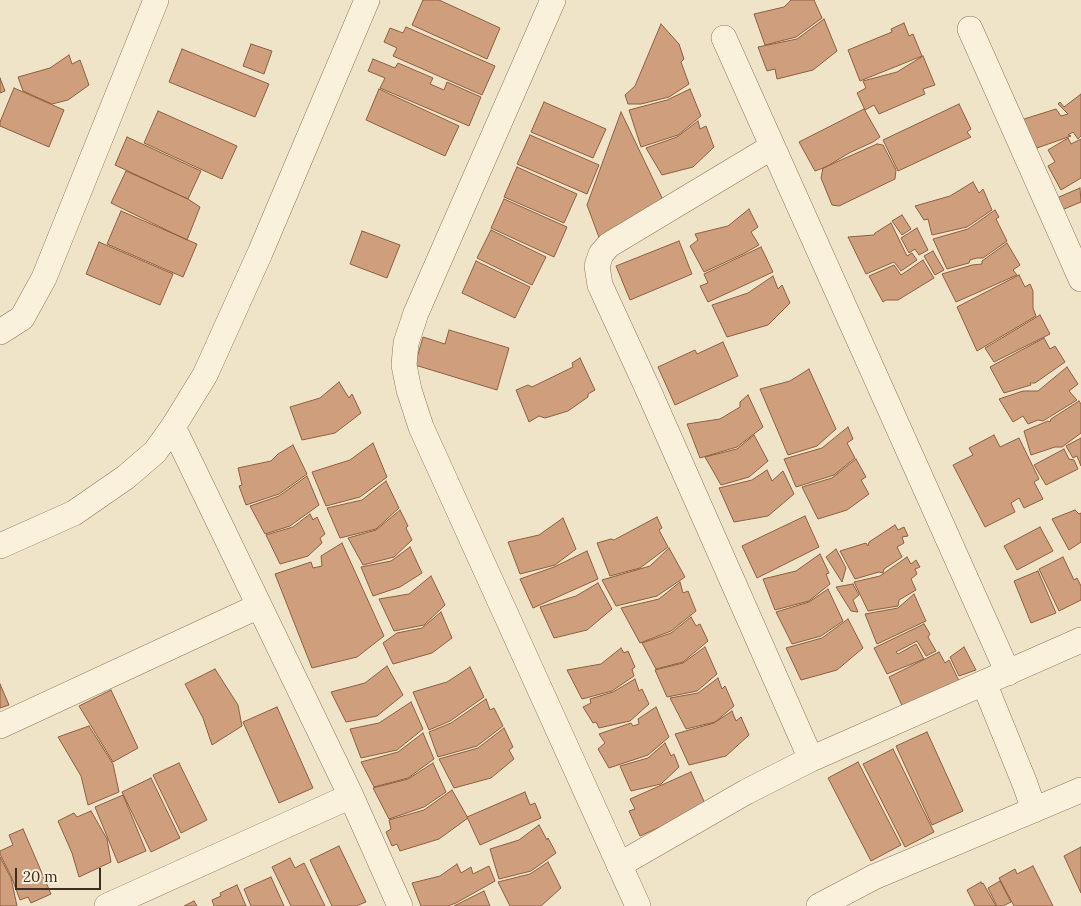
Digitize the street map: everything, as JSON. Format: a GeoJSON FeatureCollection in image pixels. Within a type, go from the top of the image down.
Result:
{"type":"FeatureCollection","features":[{"type":"Feature","properties":{"kind":"street"},"geometry":{"type":"LineString","coordinates":[[0,332],[22,318],[44,278],[156,0]]}},
{"type":"Feature","properties":{"kind":"street"},"geometry":{"type":"LineString","coordinates":[[0,546],[74,513],[89,503],[126,477],[154,452],[173,428],[204,375],[260,253],[367,0]]}},
{"type":"Feature","properties":{"kind":"street"},"geometry":{"type":"LineString","coordinates":[[553,0],[416,313],[406,343],[404,365],[409,390],[421,427],[638,906]]}},
{"type":"Feature","properties":{"kind":"street"},"geometry":{"type":"LineString","coordinates":[[970,29],[1081,279]]}},
{"type":"Feature","properties":{"kind":"street"},"geometry":{"type":"LineString","coordinates":[[724,38],[1008,673]]}},
{"type":"Feature","properties":{"kind":"street"},"geometry":{"type":"LineString","coordinates":[[772,147],[609,245],[601,254],[597,266],[600,286],[650,394],[811,759]]}},
{"type":"Feature","properties":{"kind":"street"},"geometry":{"type":"LineString","coordinates":[[173,428],[352,796],[400,906]]}},
{"type":"Feature","properties":{"kind":"street"},"geometry":{"type":"LineString","coordinates":[[0,726],[260,606]]}},
{"type":"Feature","properties":{"kind":"street"},"geometry":{"type":"LineString","coordinates":[[619,865],[746,792],[811,759],[1008,673],[1078,648]]}},
{"type":"Feature","properties":{"kind":"street"},"geometry":{"type":"LineString","coordinates":[[984,683],[1034,810]]}},
{"type":"Feature","properties":{"kind":"street"},"geometry":{"type":"LineString","coordinates":[[819,906],[874,877],[1081,790]]}},
{"type":"Feature","properties":{"kind":"street"},"geometry":{"type":"LineString","coordinates":[[107,906],[352,796]]}},
{"type":"Feature","properties":{"kind":"building"},"geometry":{"type":"Polygon","coordinates":[[[423,0],[439,0],[500,28],[487,59],[412,25],[423,0]]]}},
{"type":"Feature","properties":{"kind":"building"},"geometry":{"type":"Polygon","coordinates":[[[791,0],[814,0],[822,18],[796,37],[765,45],[754,14],[784,7],[791,0]]]}},
{"type":"Feature","properties":{"kind":"building"},"geometry":{"type":"Polygon","coordinates":[[[824,19],[837,51],[813,70],[777,79],[775,69],[767,71],[758,47],[797,39],[824,19]]]}},
{"type":"Feature","properties":{"kind":"building"},"geometry":{"type":"Polygon","coordinates":[[[904,23],[909,36],[913,34],[922,56],[860,81],[848,50],[892,32],[891,29],[904,23]]]}},
{"type":"Feature","properties":{"kind":"building"},"geometry":{"type":"Polygon","coordinates":[[[661,24],[679,44],[684,59],[681,62],[689,84],[669,97],[641,104],[628,104],[625,95],[635,86],[661,24]]]}},
{"type":"Feature","properties":{"kind":"building"},"geometry":{"type":"Polygon","coordinates":[[[406,27],[495,66],[482,95],[393,56],[397,48],[384,42],[390,28],[403,33],[406,27]]]}},
{"type":"Feature","properties":{"kind":"building"},"geometry":{"type":"Polygon","coordinates":[[[251,44],[272,51],[264,74],[243,66],[251,44]]]}},
{"type":"Feature","properties":{"kind":"building"},"geometry":{"type":"Polygon","coordinates":[[[182,49],[269,84],[255,117],[169,82],[182,49]]]}},
{"type":"Feature","properties":{"kind":"building"},"geometry":{"type":"Polygon","coordinates":[[[69,55],[72,64],[80,60],[89,85],[68,100],[52,104],[23,91],[18,77],[50,68],[69,55]]]}},
{"type":"Feature","properties":{"kind":"building"},"geometry":{"type":"Polygon","coordinates":[[[923,56],[935,85],[923,89],[925,94],[879,114],[874,105],[865,110],[857,93],[866,88],[863,81],[897,72],[923,56]]]}},
{"type":"Feature","properties":{"kind":"building"},"geometry":{"type":"Polygon","coordinates":[[[373,59],[395,68],[398,63],[433,78],[430,84],[444,90],[447,82],[481,97],[469,126],[380,88],[385,78],[368,71],[373,59]]]}},
{"type":"Feature","properties":{"kind":"building"},"geometry":{"type":"Polygon","coordinates":[[[0,78],[5,91],[0,93],[0,78]]]}},
{"type":"Feature","properties":{"kind":"building"},"geometry":{"type":"Polygon","coordinates":[[[14,88],[64,110],[49,147],[0,126],[14,88]]]}},
{"type":"Feature","properties":{"kind":"building"},"geometry":{"type":"Polygon","coordinates":[[[379,89],[459,126],[445,156],[366,120],[379,89]]]}},
{"type":"Feature","properties":{"kind":"building"},"geometry":{"type":"Polygon","coordinates":[[[690,89],[701,116],[678,135],[641,147],[629,110],[667,100],[690,89]]]}},
{"type":"Feature","properties":{"kind":"building"},"geometry":{"type":"Polygon","coordinates":[[[1081,94],[1081,136],[1078,139],[1073,132],[1068,135],[1071,136],[1037,148],[1021,120],[1056,109],[1061,116],[1068,114],[1058,104],[1060,102],[1064,107],[1081,94]]]}},
{"type":"Feature","properties":{"kind":"building"},"geometry":{"type":"Polygon","coordinates":[[[544,102],[606,129],[593,158],[531,132],[544,102]]]}},
{"type":"Feature","properties":{"kind":"building"},"geometry":{"type":"Polygon","coordinates":[[[959,104],[971,129],[967,132],[971,137],[898,171],[883,140],[959,104]]]}},
{"type":"Feature","properties":{"kind":"building"},"geometry":{"type":"Polygon","coordinates":[[[864,109],[880,137],[826,167],[815,171],[799,142],[864,109]]]}},
{"type":"Feature","properties":{"kind":"building"},"geometry":{"type":"Polygon","coordinates":[[[158,111],[237,146],[222,179],[144,143],[158,111]]]}},
{"type":"Feature","properties":{"kind":"building"},"geometry":{"type":"Polygon","coordinates":[[[621,112],[664,202],[600,240],[587,205],[621,112]]]}},
{"type":"Feature","properties":{"kind":"building"},"geometry":{"type":"Polygon","coordinates":[[[698,121],[700,129],[706,126],[714,147],[693,167],[662,175],[646,148],[677,137],[698,121]]]}},
{"type":"Feature","properties":{"kind":"building"},"geometry":{"type":"Polygon","coordinates":[[[530,135],[599,165],[587,194],[517,164],[530,135]]]}},
{"type":"Feature","properties":{"kind":"building"},"geometry":{"type":"Polygon","coordinates":[[[127,137],[201,171],[188,199],[115,165],[127,137]]]}},
{"type":"Feature","properties":{"kind":"building"},"geometry":{"type":"Polygon","coordinates":[[[1068,138],[1071,144],[1081,139],[1081,178],[1061,190],[1048,166],[1055,162],[1048,150],[1068,138]]]}},
{"type":"Feature","properties":{"kind":"building"},"geometry":{"type":"Polygon","coordinates":[[[877,144],[883,145],[896,170],[895,179],[839,206],[832,205],[821,178],[823,168],[877,144]]]}},
{"type":"Feature","properties":{"kind":"building"},"geometry":{"type":"Polygon","coordinates":[[[517,167],[577,194],[564,223],[504,197],[517,167]]]}},
{"type":"Feature","properties":{"kind":"building"},"geometry":{"type":"Polygon","coordinates":[[[126,171],[188,199],[200,207],[187,240],[111,203],[126,171]]]}},
{"type":"Feature","properties":{"kind":"building"},"geometry":{"type":"Polygon","coordinates":[[[973,182],[979,193],[983,189],[992,210],[967,227],[932,235],[928,219],[924,220],[915,206],[950,196],[973,182]]]}},
{"type":"Feature","properties":{"kind":"building"},"geometry":{"type":"Polygon","coordinates":[[[1080,188],[1081,202],[1057,212],[1052,200],[1080,188]]]}},
{"type":"Feature","properties":{"kind":"building"},"geometry":{"type":"Polygon","coordinates":[[[504,199],[567,227],[554,257],[491,228],[504,199]]]}},
{"type":"Feature","properties":{"kind":"building"},"geometry":{"type":"Polygon","coordinates":[[[749,209],[758,227],[751,232],[759,245],[704,272],[690,246],[698,240],[695,234],[728,226],[749,209]]]}},
{"type":"Feature","properties":{"kind":"building"},"geometry":{"type":"Polygon","coordinates":[[[995,210],[999,217],[996,219],[1007,241],[983,258],[970,260],[969,263],[947,269],[933,239],[968,229],[995,210]]]}},
{"type":"Feature","properties":{"kind":"building"},"geometry":{"type":"Polygon","coordinates":[[[121,211],[197,244],[183,277],[107,244],[121,211]]]}},
{"type":"Feature","properties":{"kind":"building"},"geometry":{"type":"Polygon","coordinates":[[[902,215],[911,229],[902,235],[892,221],[902,215]]]}},
{"type":"Feature","properties":{"kind":"building"},"geometry":{"type":"Polygon","coordinates":[[[891,223],[907,256],[912,253],[917,260],[901,271],[894,262],[866,274],[848,237],[874,235],[891,223]]]}},
{"type":"Feature","properties":{"kind":"building"},"geometry":{"type":"Polygon","coordinates":[[[917,228],[928,250],[919,255],[915,249],[909,253],[901,238],[917,228]]]}},
{"type":"Feature","properties":{"kind":"building"},"geometry":{"type":"Polygon","coordinates":[[[491,230],[546,257],[532,285],[477,258],[491,230]]]}},
{"type":"Feature","properties":{"kind":"building"},"geometry":{"type":"Polygon","coordinates":[[[362,231],[400,245],[387,278],[350,264],[362,231]]]}},
{"type":"Feature","properties":{"kind":"building"},"geometry":{"type":"Polygon","coordinates":[[[679,241],[692,274],[630,300],[616,266],[679,241]]]}},
{"type":"Feature","properties":{"kind":"building"},"geometry":{"type":"Polygon","coordinates":[[[99,242],[173,274],[160,305],[86,274],[99,242]]]}},
{"type":"Feature","properties":{"kind":"building"},"geometry":{"type":"Polygon","coordinates":[[[1007,243],[1020,265],[1013,270],[1017,275],[956,302],[942,274],[982,264],[982,261],[1007,243]]]}},
{"type":"Feature","properties":{"kind":"building"},"geometry":{"type":"Polygon","coordinates":[[[761,247],[773,272],[708,302],[700,286],[708,283],[704,274],[761,247]]]}},
{"type":"Feature","properties":{"kind":"building"},"geometry":{"type":"Polygon","coordinates":[[[933,251],[944,270],[935,275],[924,256],[933,251]]]}},
{"type":"Feature","properties":{"kind":"building"},"geometry":{"type":"Polygon","coordinates":[[[923,260],[934,278],[898,300],[886,300],[883,302],[869,276],[894,265],[901,275],[923,260]]]}},
{"type":"Feature","properties":{"kind":"building"},"geometry":{"type":"Polygon","coordinates":[[[476,261],[530,287],[515,318],[462,293],[476,261]]]}},
{"type":"Feature","properties":{"kind":"building"},"geometry":{"type":"Polygon","coordinates":[[[1019,275],[1025,287],[1030,284],[1033,291],[1033,308],[1036,316],[977,351],[957,307],[1019,275]]]}},
{"type":"Feature","properties":{"kind":"building"},"geometry":{"type":"Polygon","coordinates":[[[773,276],[778,289],[782,285],[790,303],[768,325],[727,337],[712,305],[748,293],[773,276]]]}},
{"type":"Feature","properties":{"kind":"building"},"geometry":{"type":"Polygon","coordinates":[[[1040,315],[1050,334],[994,362],[985,348],[1040,315]]]}},
{"type":"Feature","properties":{"kind":"building"},"geometry":{"type":"Polygon","coordinates":[[[449,330],[509,348],[497,390],[415,365],[423,337],[445,344],[449,330]]]}},
{"type":"Feature","properties":{"kind":"building"},"geometry":{"type":"Polygon","coordinates":[[[1044,338],[1050,349],[1055,346],[1065,362],[1035,383],[1030,383],[1031,385],[1004,393],[990,367],[1044,338]]]}},
{"type":"Feature","properties":{"kind":"building"},"geometry":{"type":"Polygon","coordinates":[[[723,342],[738,376],[675,405],[658,367],[695,350],[697,354],[723,342]]]}},
{"type":"Feature","properties":{"kind":"building"},"geometry":{"type":"Polygon","coordinates":[[[580,358],[595,390],[568,411],[545,418],[539,416],[529,422],[516,390],[528,385],[532,387],[573,367],[572,363],[580,358]]]}},
{"type":"Feature","properties":{"kind":"building"},"geometry":{"type":"Polygon","coordinates":[[[1067,367],[1078,384],[1069,391],[1077,400],[1043,421],[1038,420],[1028,424],[1023,416],[1013,422],[999,399],[1023,391],[1038,391],[1067,367]]]}},
{"type":"Feature","properties":{"kind":"building"},"geometry":{"type":"Polygon","coordinates":[[[809,369],[836,429],[817,446],[788,455],[760,389],[790,381],[809,369]]]}},
{"type":"Feature","properties":{"kind":"building"},"geometry":{"type":"Polygon","coordinates":[[[339,382],[349,398],[352,394],[361,413],[335,433],[302,440],[290,407],[320,398],[339,382]]]}},
{"type":"Feature","properties":{"kind":"building"},"geometry":{"type":"Polygon","coordinates":[[[748,395],[763,427],[737,447],[700,458],[687,424],[720,419],[740,407],[740,402],[748,395]]]}},
{"type":"Feature","properties":{"kind":"building"},"geometry":{"type":"Polygon","coordinates":[[[1079,401],[1081,404],[1081,433],[1062,447],[1055,447],[1031,455],[1024,431],[1048,421],[1050,422],[1051,419],[1079,401]]]}},
{"type":"Feature","properties":{"kind":"building"},"geometry":{"type":"Polygon","coordinates":[[[848,427],[853,439],[847,443],[855,458],[834,475],[796,487],[784,459],[822,448],[848,427]]]}},
{"type":"Feature","properties":{"kind":"building"},"geometry":{"type":"Polygon","coordinates":[[[754,435],[768,461],[749,477],[721,485],[705,457],[737,449],[754,435]]]}},
{"type":"Feature","properties":{"kind":"building"},"geometry":{"type":"Polygon","coordinates":[[[994,435],[1000,447],[1019,438],[1039,479],[1034,482],[1043,499],[1024,508],[1019,498],[1011,503],[1015,512],[985,527],[953,465],[973,455],[969,448],[994,435]]]}},
{"type":"Feature","properties":{"kind":"building"},"geometry":{"type":"Polygon","coordinates":[[[1081,438],[1081,466],[1077,456],[1073,458],[1066,446],[1081,438]]]}},
{"type":"Feature","properties":{"kind":"building"},"geometry":{"type":"Polygon","coordinates":[[[373,443],[387,477],[360,497],[326,506],[312,472],[350,460],[373,443]]]}},
{"type":"Feature","properties":{"kind":"building"},"geometry":{"type":"Polygon","coordinates":[[[293,445],[307,474],[279,494],[246,505],[239,486],[242,485],[238,468],[271,461],[278,454],[293,445]]]}},
{"type":"Feature","properties":{"kind":"building"},"geometry":{"type":"Polygon","coordinates":[[[1064,449],[1069,459],[1074,460],[1078,469],[1046,485],[1034,465],[1064,449]]]}},
{"type":"Feature","properties":{"kind":"building"},"geometry":{"type":"Polygon","coordinates":[[[856,459],[866,477],[861,480],[869,494],[847,510],[818,519],[802,487],[832,478],[856,459]]]}},
{"type":"Feature","properties":{"kind":"building"},"geometry":{"type":"Polygon","coordinates":[[[767,470],[772,481],[783,471],[794,494],[768,516],[734,522],[719,488],[752,480],[767,470]]]}},
{"type":"Feature","properties":{"kind":"building"},"geometry":{"type":"Polygon","coordinates":[[[307,476],[319,505],[290,526],[265,534],[250,506],[279,496],[307,476]]]}},
{"type":"Feature","properties":{"kind":"building"},"geometry":{"type":"Polygon","coordinates":[[[386,481],[399,508],[376,529],[340,538],[327,508],[362,500],[386,481]]]}},
{"type":"Feature","properties":{"kind":"building"},"geometry":{"type":"Polygon","coordinates":[[[400,510],[412,540],[394,557],[363,565],[348,538],[376,530],[400,510]]]}},
{"type":"Feature","properties":{"kind":"building"},"geometry":{"type":"Polygon","coordinates":[[[1075,510],[1079,514],[1081,513],[1081,542],[1069,550],[1052,519],[1075,510]]]}},
{"type":"Feature","properties":{"kind":"building"},"geometry":{"type":"Polygon","coordinates":[[[310,514],[313,520],[317,517],[325,534],[320,538],[322,543],[308,556],[280,564],[266,535],[293,527],[310,514]]]}},
{"type":"Feature","properties":{"kind":"building"},"geometry":{"type":"Polygon","coordinates":[[[805,516],[819,547],[757,578],[742,546],[805,516]]]}},
{"type":"Feature","properties":{"kind":"building"},"geometry":{"type":"Polygon","coordinates":[[[657,517],[662,528],[659,530],[668,547],[640,568],[610,576],[597,543],[611,539],[614,540],[657,517]]]}},
{"type":"Feature","properties":{"kind":"building"},"geometry":{"type":"Polygon","coordinates":[[[563,518],[576,549],[555,565],[520,574],[508,542],[539,535],[563,518]]]}},
{"type":"Feature","properties":{"kind":"building"},"geometry":{"type":"Polygon","coordinates":[[[895,525],[898,530],[904,527],[908,536],[902,537],[904,543],[897,547],[902,557],[884,569],[883,573],[879,572],[855,579],[840,551],[866,543],[868,546],[869,542],[895,525]]]}},
{"type":"Feature","properties":{"kind":"building"},"geometry":{"type":"Polygon","coordinates":[[[1040,527],[1053,551],[1017,570],[1004,546],[1040,527]]]}},
{"type":"Feature","properties":{"kind":"building"},"geometry":{"type":"Polygon","coordinates":[[[342,543],[384,636],[357,657],[312,668],[275,574],[311,562],[313,568],[322,566],[321,556],[342,543]]]}},
{"type":"Feature","properties":{"kind":"building"},"geometry":{"type":"Polygon","coordinates":[[[410,547],[422,573],[400,587],[373,596],[361,567],[391,561],[410,547]]]}},
{"type":"Feature","properties":{"kind":"building"},"geometry":{"type":"Polygon","coordinates":[[[669,548],[685,577],[657,596],[616,606],[602,580],[650,566],[669,548]]]}},
{"type":"Feature","properties":{"kind":"building"},"geometry":{"type":"Polygon","coordinates":[[[836,549],[846,568],[842,582],[826,557],[836,549]]]}},
{"type":"Feature","properties":{"kind":"building"},"geometry":{"type":"Polygon","coordinates":[[[587,551],[598,579],[533,608],[520,579],[554,567],[587,551]]]}},
{"type":"Feature","properties":{"kind":"building"},"geometry":{"type":"Polygon","coordinates":[[[820,554],[829,573],[826,574],[830,584],[809,601],[775,610],[763,579],[796,571],[820,554]]]}},
{"type":"Feature","properties":{"kind":"building"},"geometry":{"type":"Polygon","coordinates":[[[907,557],[911,564],[916,560],[920,567],[915,569],[917,574],[911,579],[916,590],[899,600],[898,606],[868,611],[854,582],[880,576],[907,557]]]}},
{"type":"Feature","properties":{"kind":"building"},"geometry":{"type":"Polygon","coordinates":[[[1063,557],[1074,580],[1077,578],[1081,586],[1081,600],[1059,611],[1039,569],[1063,557]]]}},
{"type":"Feature","properties":{"kind":"building"},"geometry":{"type":"Polygon","coordinates":[[[1038,571],[1056,613],[1031,623],[1014,581],[1038,571]]]}},
{"type":"Feature","properties":{"kind":"building"},"geometry":{"type":"Polygon","coordinates":[[[431,576],[445,605],[424,625],[394,631],[379,599],[409,594],[431,576]]]}},
{"type":"Feature","properties":{"kind":"building"},"geometry":{"type":"Polygon","coordinates":[[[680,582],[683,593],[688,591],[696,611],[671,631],[640,643],[621,608],[659,599],[680,582]]]}},
{"type":"Feature","properties":{"kind":"building"},"geometry":{"type":"Polygon","coordinates":[[[598,583],[612,609],[587,630],[554,638],[540,607],[576,596],[598,583]]]}},
{"type":"Feature","properties":{"kind":"building"},"geometry":{"type":"Polygon","coordinates":[[[853,584],[859,595],[853,600],[858,612],[851,611],[836,587],[853,584]]]}},
{"type":"Feature","properties":{"kind":"building"},"geometry":{"type":"Polygon","coordinates":[[[828,589],[843,621],[821,636],[792,644],[776,612],[809,602],[828,589]]]}},
{"type":"Feature","properties":{"kind":"building"},"geometry":{"type":"Polygon","coordinates":[[[914,594],[926,621],[877,644],[865,614],[898,608],[914,594]]]}},
{"type":"Feature","properties":{"kind":"building"},"geometry":{"type":"Polygon","coordinates":[[[441,612],[452,638],[432,653],[393,664],[383,643],[397,633],[422,628],[441,612]]]}},
{"type":"Feature","properties":{"kind":"building"},"geometry":{"type":"Polygon","coordinates":[[[691,617],[696,626],[700,624],[708,641],[683,662],[656,669],[642,643],[671,633],[691,617]]]}},
{"type":"Feature","properties":{"kind":"building"},"geometry":{"type":"Polygon","coordinates":[[[848,619],[863,648],[837,670],[801,680],[786,648],[822,638],[848,619]]]}},
{"type":"Feature","properties":{"kind":"building"},"geometry":{"type":"Polygon","coordinates":[[[924,624],[930,634],[928,637],[936,651],[926,656],[917,641],[896,652],[898,654],[916,644],[924,659],[887,674],[874,648],[924,624]]]}},
{"type":"Feature","properties":{"kind":"building"},"geometry":{"type":"Polygon","coordinates":[[[705,647],[717,674],[697,691],[667,697],[655,670],[683,663],[705,647]]]}},
{"type":"Feature","properties":{"kind":"building"},"geometry":{"type":"Polygon","coordinates":[[[964,647],[976,670],[959,676],[950,657],[964,647]]]}},
{"type":"Feature","properties":{"kind":"building"},"geometry":{"type":"Polygon","coordinates":[[[621,648],[624,653],[628,651],[635,667],[632,669],[634,676],[612,691],[582,699],[567,670],[601,664],[621,648]]]}},
{"type":"Feature","properties":{"kind":"building"},"geometry":{"type":"Polygon","coordinates":[[[939,652],[945,663],[949,660],[959,681],[905,712],[889,677],[939,652]]]}},
{"type":"Feature","properties":{"kind":"building"},"geometry":{"type":"Polygon","coordinates":[[[387,666],[403,695],[377,716],[346,722],[331,692],[365,683],[387,666]]]}},
{"type":"Feature","properties":{"kind":"building"},"geometry":{"type":"Polygon","coordinates":[[[470,667],[484,697],[450,721],[429,730],[413,692],[447,682],[470,667]]]}},
{"type":"Feature","properties":{"kind":"building"},"geometry":{"type":"Polygon","coordinates":[[[215,669],[238,705],[242,726],[212,745],[203,718],[185,684],[215,669]]]}},
{"type":"Feature","properties":{"kind":"building"},"geometry":{"type":"Polygon","coordinates":[[[718,678],[722,689],[725,686],[734,706],[715,722],[686,729],[670,698],[698,693],[718,678]]]}},
{"type":"Feature","properties":{"kind":"building"},"geometry":{"type":"Polygon","coordinates":[[[635,679],[639,691],[642,689],[649,704],[630,721],[599,728],[596,722],[593,723],[583,707],[591,703],[590,699],[613,692],[635,679]]]}},
{"type":"Feature","properties":{"kind":"building"},"geometry":{"type":"Polygon","coordinates":[[[0,684],[9,705],[0,708],[0,684]]]}},
{"type":"Feature","properties":{"kind":"building"},"geometry":{"type":"Polygon","coordinates":[[[111,690],[138,748],[113,762],[79,706],[111,690]]]}},
{"type":"Feature","properties":{"kind":"building"},"geometry":{"type":"Polygon","coordinates":[[[486,699],[490,710],[494,708],[503,726],[477,746],[438,757],[429,732],[451,723],[486,699]]]}},
{"type":"Feature","properties":{"kind":"building"},"geometry":{"type":"Polygon","coordinates":[[[411,702],[423,729],[397,750],[361,758],[350,729],[379,723],[411,702]]]}},
{"type":"Feature","properties":{"kind":"building"},"geometry":{"type":"Polygon","coordinates":[[[277,707],[313,788],[279,803],[243,722],[277,707]]]}},
{"type":"Feature","properties":{"kind":"building"},"geometry":{"type":"Polygon","coordinates":[[[656,707],[669,737],[648,755],[609,768],[598,749],[605,743],[599,734],[631,723],[633,726],[639,724],[638,719],[656,707]]]}},
{"type":"Feature","properties":{"kind":"building"},"geometry":{"type":"Polygon","coordinates":[[[732,711],[736,721],[741,717],[749,735],[726,756],[689,765],[675,734],[714,723],[732,711]]]}},
{"type":"Feature","properties":{"kind":"building"},"geometry":{"type":"Polygon","coordinates":[[[89,726],[113,764],[119,792],[88,805],[81,776],[58,737],[89,726]]]}},
{"type":"Feature","properties":{"kind":"building"},"geometry":{"type":"Polygon","coordinates":[[[504,728],[513,747],[509,750],[514,759],[491,778],[454,788],[439,759],[478,748],[504,728]]]}},
{"type":"Feature","properties":{"kind":"building"},"geometry":{"type":"Polygon","coordinates":[[[927,732],[963,811],[932,825],[896,746],[927,732]]]}},
{"type":"Feature","properties":{"kind":"building"},"geometry":{"type":"Polygon","coordinates":[[[423,733],[434,759],[408,778],[374,787],[361,762],[398,752],[423,733]]]}},
{"type":"Feature","properties":{"kind":"building"},"geometry":{"type":"Polygon","coordinates":[[[665,743],[671,756],[674,754],[679,767],[661,784],[631,791],[620,766],[648,758],[665,743]]]}},
{"type":"Feature","properties":{"kind":"building"},"geometry":{"type":"Polygon","coordinates":[[[893,749],[934,832],[905,847],[863,764],[893,749]]]}},
{"type":"Feature","properties":{"kind":"building"},"geometry":{"type":"Polygon","coordinates":[[[858,762],[901,845],[871,861],[828,778],[858,762]]]}},
{"type":"Feature","properties":{"kind":"building"},"geometry":{"type":"Polygon","coordinates":[[[179,763],[207,820],[181,833],[153,775],[179,763]]]}},
{"type":"Feature","properties":{"kind":"building"},"geometry":{"type":"Polygon","coordinates":[[[433,763],[446,792],[424,807],[389,819],[373,788],[408,779],[433,763]]]}},
{"type":"Feature","properties":{"kind":"building"},"geometry":{"type":"Polygon","coordinates":[[[691,772],[706,806],[640,836],[629,811],[635,809],[630,799],[691,772]]]}},
{"type":"Feature","properties":{"kind":"building"},"geometry":{"type":"Polygon","coordinates":[[[151,778],[180,838],[151,852],[122,792],[151,778]]]}},
{"type":"Feature","properties":{"kind":"building"},"geometry":{"type":"Polygon","coordinates":[[[452,790],[468,818],[439,839],[400,851],[397,844],[392,846],[386,832],[391,829],[389,820],[424,810],[452,790]]]}},
{"type":"Feature","properties":{"kind":"building"},"geometry":{"type":"Polygon","coordinates":[[[525,792],[530,805],[535,803],[541,818],[480,845],[467,817],[525,792]]]}},
{"type":"Feature","properties":{"kind":"building"},"geometry":{"type":"Polygon","coordinates":[[[123,795],[146,851],[118,863],[95,807],[123,795]]]}},
{"type":"Feature","properties":{"kind":"building"},"geometry":{"type":"Polygon","coordinates":[[[91,811],[107,839],[111,862],[79,877],[72,853],[58,821],[74,813],[77,817],[91,811]]]}},
{"type":"Feature","properties":{"kind":"building"},"geometry":{"type":"Polygon","coordinates":[[[539,825],[556,853],[531,871],[499,879],[490,849],[519,840],[539,825]]]}},
{"type":"Feature","properties":{"kind":"building"},"geometry":{"type":"Polygon","coordinates":[[[23,829],[51,894],[31,903],[28,897],[20,900],[0,854],[0,851],[13,845],[9,835],[23,829]]]}},
{"type":"Feature","properties":{"kind":"building"},"geometry":{"type":"Polygon","coordinates":[[[339,846],[366,902],[356,906],[332,906],[310,860],[339,846]]]}},
{"type":"Feature","properties":{"kind":"building"},"geometry":{"type":"Polygon","coordinates":[[[1081,847],[1081,893],[1064,856],[1081,847]]]}},
{"type":"Feature","properties":{"kind":"building"},"geometry":{"type":"Polygon","coordinates":[[[0,857],[11,878],[17,906],[0,906],[0,857]]]}},
{"type":"Feature","properties":{"kind":"building"},"geometry":{"type":"Polygon","coordinates":[[[290,858],[295,868],[304,863],[325,906],[291,906],[272,867],[290,858]]]}},
{"type":"Feature","properties":{"kind":"building"},"geometry":{"type":"Polygon","coordinates":[[[548,862],[561,888],[541,906],[510,906],[498,882],[530,874],[548,862]]]}},
{"type":"Feature","properties":{"kind":"building"},"geometry":{"type":"Polygon","coordinates":[[[457,864],[461,873],[471,867],[473,874],[489,866],[495,881],[448,906],[421,906],[412,883],[440,876],[457,864]]]}},
{"type":"Feature","properties":{"kind":"building"},"geometry":{"type":"Polygon","coordinates":[[[1033,866],[1053,906],[1014,906],[999,878],[1015,869],[1017,874],[1033,866]]]}},
{"type":"Feature","properties":{"kind":"building"},"geometry":{"type":"Polygon","coordinates":[[[271,877],[284,906],[251,906],[244,889],[271,877]]]}},
{"type":"Feature","properties":{"kind":"building"},"geometry":{"type":"Polygon","coordinates":[[[1000,881],[1011,902],[1003,906],[997,906],[988,888],[1000,881]]]}},
{"type":"Feature","properties":{"kind":"building"},"geometry":{"type":"Polygon","coordinates":[[[981,882],[996,906],[975,906],[967,890],[981,882]]]}},
{"type":"Feature","properties":{"kind":"building"},"geometry":{"type":"Polygon","coordinates":[[[237,885],[246,906],[214,906],[212,900],[221,896],[220,893],[237,885]]]}},
{"type":"Feature","properties":{"kind":"building"},"geometry":{"type":"Polygon","coordinates":[[[484,891],[490,906],[454,906],[484,891]]]}},
{"type":"Feature","properties":{"kind":"building"},"geometry":{"type":"Polygon","coordinates":[[[194,901],[197,906],[184,906],[194,901]]]}}]}
